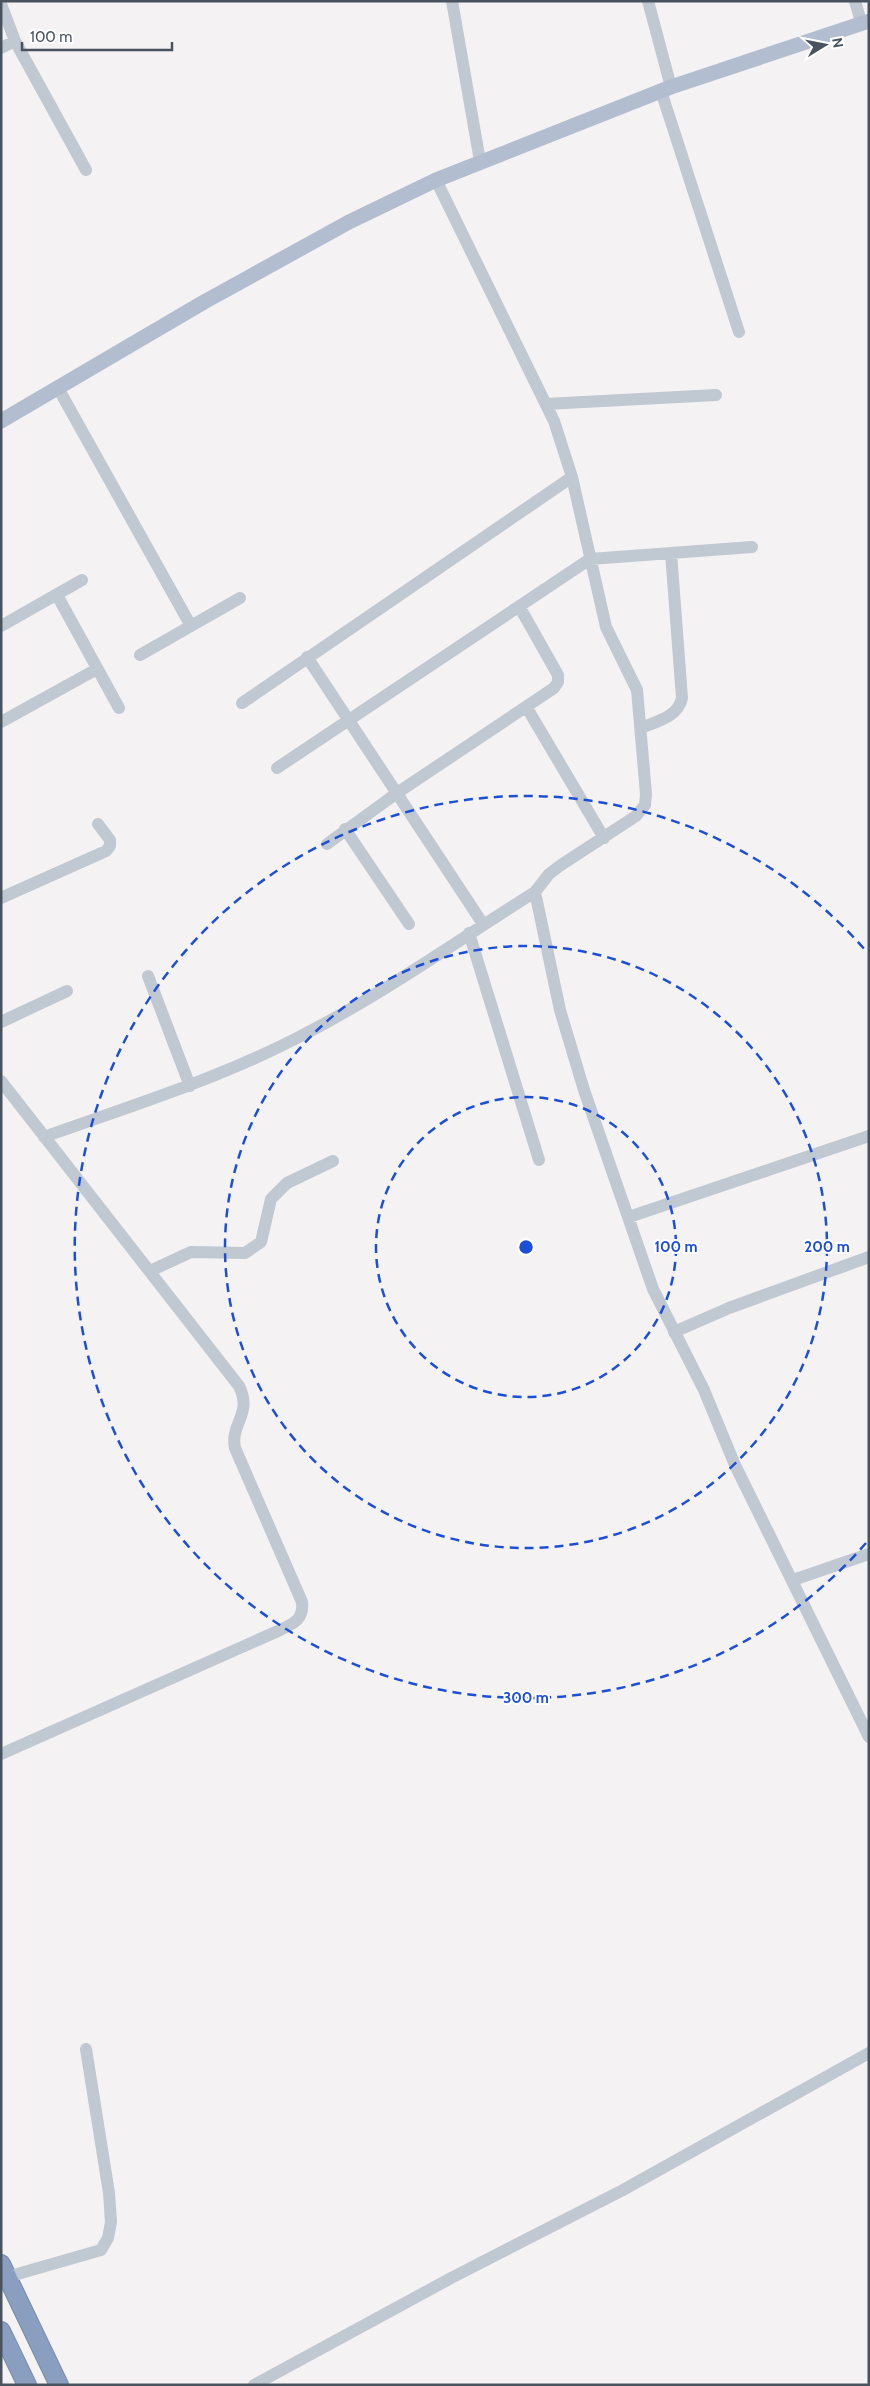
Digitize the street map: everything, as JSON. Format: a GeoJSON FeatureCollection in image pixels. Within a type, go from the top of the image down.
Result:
{"type":"FeatureCollection","features":[{"type":"Feature","properties":{"kind":"highway"},"geometry":{"type":"LineString","coordinates":[[4,2270],[59,2385]]}},
{"type":"Feature","properties":{"kind":"highway"},"geometry":{"type":"LineString","coordinates":[[1,2331],[27,2385]]}},
{"type":"Feature","properties":{"kind":"main road"},"geometry":{"type":"LineString","coordinates":[[1,421],[204,302],[349,222],[436,180],[666,89],[865,22]]}},
{"type":"Feature","properties":{"kind":"street"},"geometry":{"type":"LineString","coordinates":[[452,1],[480,161]]}},
{"type":"Feature","properties":{"kind":"street"},"geometry":{"type":"LineString","coordinates":[[648,1],[666,89],[739,332]]}},
{"type":"Feature","properties":{"kind":"street"},"geometry":{"type":"LineString","coordinates":[[855,1],[865,22]]}},
{"type":"Feature","properties":{"kind":"street"},"geometry":{"type":"LineString","coordinates":[[1,4],[15,41],[86,170]]}},
{"type":"Feature","properties":{"kind":"street"},"geometry":{"type":"LineString","coordinates":[[1,48],[15,41]]}},
{"type":"Feature","properties":{"kind":"street"},"geometry":{"type":"LineString","coordinates":[[44,1137],[190,1086],[295,1040],[345,1012],[535,892],[549,874],[636,816],[645,806],[642,728],[637,690],[606,627],[572,477],[546,404],[436,180]]}},
{"type":"Feature","properties":{"kind":"street"},"geometry":{"type":"LineString","coordinates":[[58,388],[191,626]]}},
{"type":"Feature","properties":{"kind":"street"},"geometry":{"type":"LineString","coordinates":[[546,404],[716,395]]}},
{"type":"Feature","properties":{"kind":"street"},"geometry":{"type":"LineString","coordinates":[[242,703],[572,477]]}},
{"type":"Feature","properties":{"kind":"street"},"geometry":{"type":"LineString","coordinates":[[278,768],[590,559],[752,547]]}},
{"type":"Feature","properties":{"kind":"street"},"geometry":{"type":"LineString","coordinates":[[642,728],[675,712],[680,706],[682,698],[671,553]]}},
{"type":"Feature","properties":{"kind":"street"},"geometry":{"type":"LineString","coordinates":[[1,626],[82,580]]}},
{"type":"Feature","properties":{"kind":"street"},"geometry":{"type":"LineString","coordinates":[[57,595],[119,708]]}},
{"type":"Feature","properties":{"kind":"street"},"geometry":{"type":"LineString","coordinates":[[140,655],[240,598]]}},
{"type":"Feature","properties":{"kind":"street"},"geometry":{"type":"LineString","coordinates":[[327,844],[345,829],[397,793],[527,708],[554,688],[558,682],[558,675],[519,606]]}},
{"type":"Feature","properties":{"kind":"street"},"geometry":{"type":"LineString","coordinates":[[307,657],[483,924]]}},
{"type":"Feature","properties":{"kind":"street"},"geometry":{"type":"LineString","coordinates":[[1,722],[97,669]]}},
{"type":"Feature","properties":{"kind":"street"},"geometry":{"type":"LineString","coordinates":[[527,708],[604,838]]}},
{"type":"Feature","properties":{"kind":"street"},"geometry":{"type":"LineString","coordinates":[[1,898],[106,851],[110,846],[110,840],[98,824]]}},
{"type":"Feature","properties":{"kind":"street"},"geometry":{"type":"LineString","coordinates":[[345,829],[409,924]]}},
{"type":"Feature","properties":{"kind":"street"},"geometry":{"type":"LineString","coordinates":[[535,892],[560,1010],[584,1090],[629,1217],[652,1289],[704,1390],[735,1465],[869,1738]]}},
{"type":"Feature","properties":{"kind":"street"},"geometry":{"type":"LineString","coordinates":[[469,933],[539,1160]]}},
{"type":"Feature","properties":{"kind":"street"},"geometry":{"type":"LineString","coordinates":[[148,976],[190,1086]]}},
{"type":"Feature","properties":{"kind":"street"},"geometry":{"type":"LineString","coordinates":[[1,1022],[67,991]]}},
{"type":"Feature","properties":{"kind":"street"},"geometry":{"type":"LineString","coordinates":[[1,1081],[239,1386],[245,1397],[244,1409],[235,1435],[236,1448],[302,1602],[303,1611],[299,1621],[278,1631],[1,1754]]}},
{"type":"Feature","properties":{"kind":"street"},"geometry":{"type":"LineString","coordinates":[[629,1217],[869,1136]]}},
{"type":"Feature","properties":{"kind":"street"},"geometry":{"type":"LineString","coordinates":[[150,1271],[191,1252],[245,1253],[261,1242],[271,1199],[287,1183],[333,1161]]}},
{"type":"Feature","properties":{"kind":"street"},"geometry":{"type":"LineString","coordinates":[[674,1332],[728,1308],[869,1257]]}},
{"type":"Feature","properties":{"kind":"street"},"geometry":{"type":"LineString","coordinates":[[793,1580],[869,1554]]}},
{"type":"Feature","properties":{"kind":"street"},"geometry":{"type":"LineString","coordinates":[[4,2270],[101,2250],[108,2238],[111,2222],[109,2193],[86,2048]]}},
{"type":"Feature","properties":{"kind":"street"},"geometry":{"type":"LineString","coordinates":[[254,2385],[453,2277],[662,2169],[869,2053]]}}]}
